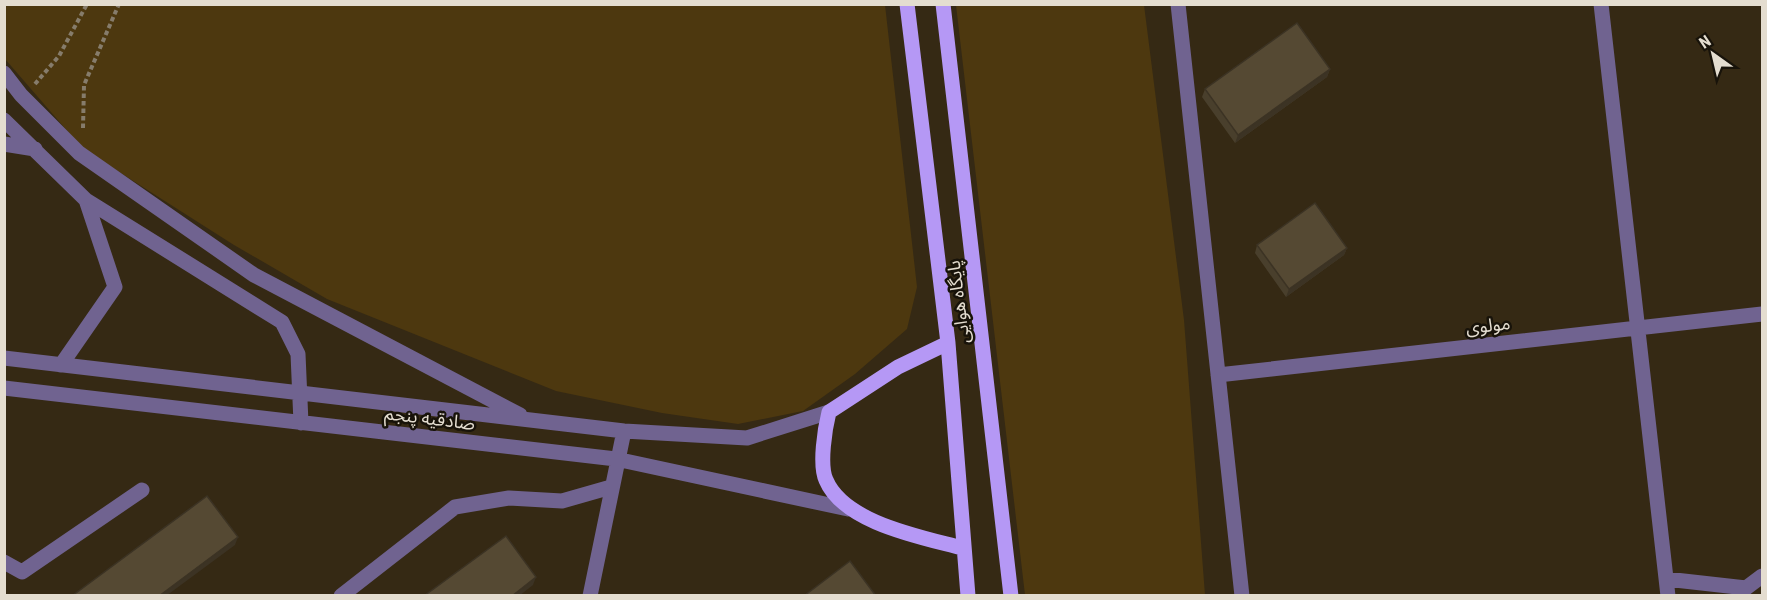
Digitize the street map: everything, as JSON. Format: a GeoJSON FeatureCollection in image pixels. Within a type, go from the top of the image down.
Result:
{"type":"FeatureCollection","features":[{"type":"Feature","properties":{"kind":"main road","name":"پایگاه هوایی"},"geometry":{"type":"LineString","coordinates":[[907,4],[948,342],[962,548],[968,596]]}},
{"type":"Feature","properties":{"kind":"main road","name":"پایگاه هوایی"},"geometry":{"type":"LineString","coordinates":[[943,4],[1011,596]]}},
{"type":"Feature","properties":{"kind":"main road"},"geometry":{"type":"LineString","coordinates":[[948,342],[898,367],[829,412],[824,435],[825,480],[848,509],[902,531],[962,548]]}},
{"type":"Feature","properties":{"kind":"street"},"geometry":{"type":"LineString","coordinates":[[1178,4],[1242,596]]}},
{"type":"Feature","properties":{"kind":"street"},"geometry":{"type":"LineString","coordinates":[[1601,4],[1668,596]]}},
{"type":"Feature","properties":{"kind":"street"},"geometry":{"type":"LineString","coordinates":[[4,73],[21,95],[80,153],[254,275],[528,420]]}},
{"type":"Feature","properties":{"kind":"street"},"geometry":{"type":"LineString","coordinates":[[4,120],[86,200],[282,322],[298,354],[301,423]]}},
{"type":"Feature","properties":{"kind":"street"},"geometry":{"type":"LineString","coordinates":[[4,144],[35,149]]}},
{"type":"Feature","properties":{"kind":"street"},"geometry":{"type":"LineString","coordinates":[[61,365],[115,287],[86,200]]}},
{"type":"Feature","properties":{"kind":"street","name":"مولوی"},"geometry":{"type":"LineString","coordinates":[[1218,375],[1762,314]]}},
{"type":"Feature","properties":{"kind":"street","name":"صادقیه پنجم"},"geometry":{"type":"LineString","coordinates":[[4,358],[624,431],[747,438],[829,412]]}},
{"type":"Feature","properties":{"kind":"street","name":"صادقیه پنجم"},"geometry":{"type":"LineString","coordinates":[[4,388],[616,459],[848,509]]}},
{"type":"Feature","properties":{"kind":"street"},"geometry":{"type":"LineString","coordinates":[[590,596],[616,459],[624,431]]}},
{"type":"Feature","properties":{"kind":"street"},"geometry":{"type":"LineString","coordinates":[[340,596],[455,507],[509,498],[562,501],[611,487]]}},
{"type":"Feature","properties":{"kind":"street"},"geometry":{"type":"LineString","coordinates":[[4,562],[22,572],[142,490]]}},
{"type":"Feature","properties":{"kind":"street"},"geometry":{"type":"LineString","coordinates":[[1666,579],[1746,588],[1762,576]]}},
{"type":"Feature","properties":{"kind":"path"},"geometry":{"type":"LineString","coordinates":[[21,95],[29,91],[59,56],[87,4]]}},
{"type":"Feature","properties":{"kind":"path"},"geometry":{"type":"LineString","coordinates":[[80,153],[83,149],[84,85],[119,4]]}},
{"type":"Feature","properties":{"kind":"shaded area"},"geometry":{"type":"Polygon","coordinates":[[[5,5],[885,5],[917,287],[907,329],[855,374],[803,411],[738,424],[662,413],[556,391],[327,299],[234,245],[83,149],[5,59],[5,5]]]}},
{"type":"Feature","properties":{"kind":"shaded area"},"geometry":{"type":"Polygon","coordinates":[[[956,5],[1144,5],[1184,320],[1205,595],[1025,595],[956,5]]]}},
{"type":"Feature","properties":{"kind":"building"},"geometry":{"type":"Polygon","coordinates":[[[1297,23],[1330,69],[1238,135],[1205,89],[1297,23]]]}},
{"type":"Feature","properties":{"kind":"building"},"geometry":{"type":"Polygon","coordinates":[[[1315,203],[1347,248],[1289,289],[1257,245],[1315,203]]]}},
{"type":"Feature","properties":{"kind":"building"},"geometry":{"type":"Polygon","coordinates":[[[207,496],[238,537],[159,596],[72,596],[207,496]]]}},
{"type":"Feature","properties":{"kind":"building"},"geometry":{"type":"Polygon","coordinates":[[[506,536],[536,577],[512,596],[424,596],[506,536]]]}},
{"type":"Feature","properties":{"kind":"building"},"geometry":{"type":"Polygon","coordinates":[[[850,561],[876,596],[804,596],[850,561]]]}}]}
